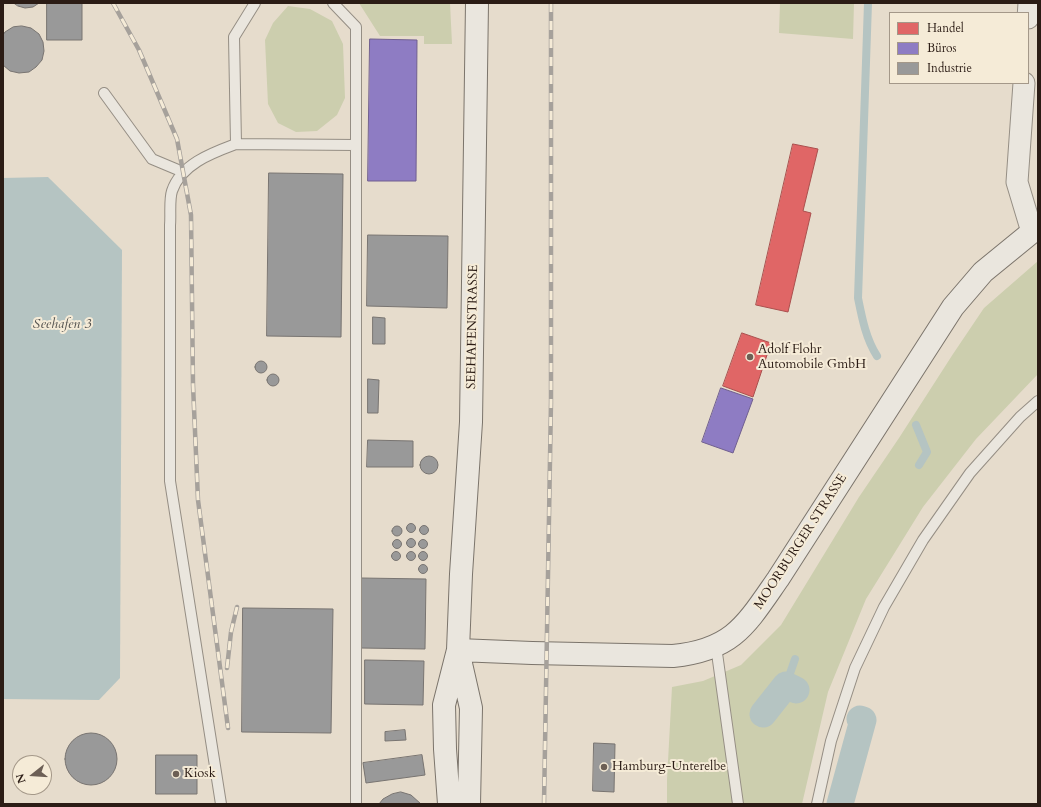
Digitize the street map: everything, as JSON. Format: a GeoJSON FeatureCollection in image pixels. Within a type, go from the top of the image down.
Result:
{"type":"FeatureCollection","features":[{"type":"Feature","properties":{"kind":"main road","name":"SEEHAFENSTRASSE"},"geometry":{"type":"LineString","coordinates":[[458,650],[460,574],[472,422],[477,3]]}},
{"type":"Feature","properties":{"kind":"main road","name":"MOORBURGER STRASSE"},"geometry":{"type":"LineString","coordinates":[[458,650],[673,656],[695,653],[716,646],[725,641],[749,620],[762,602],[953,307],[983,272],[1035,231]]}},
{"type":"Feature","properties":{"kind":"main road"},"geometry":{"type":"LineString","coordinates":[[449,804],[445,749],[444,705],[458,650]]}},
{"type":"Feature","properties":{"kind":"main road"},"geometry":{"type":"LineString","coordinates":[[458,650],[471,708],[469,804]]}},
{"type":"Feature","properties":{"kind":"street"},"geometry":{"type":"LineString","coordinates":[[1024,84],[1017,182],[1035,231]]}},
{"type":"Feature","properties":{"kind":"lane"},"geometry":{"type":"LineString","coordinates":[[236,144],[234,37],[255,3]]}},
{"type":"Feature","properties":{"kind":"lane"},"geometry":{"type":"LineString","coordinates":[[333,3],[356,27],[356,804]]}},
{"type":"Feature","properties":{"kind":"lane"},"geometry":{"type":"LineString","coordinates":[[104,93],[152,159],[183,172]]}},
{"type":"Feature","properties":{"kind":"lane"},"geometry":{"type":"LineString","coordinates":[[220,804],[170,481],[172,192],[183,172],[205,156],[236,144],[356,145]]}},
{"type":"Feature","properties":{"kind":"lane"},"geometry":{"type":"LineString","coordinates":[[817,804],[831,741],[854,668],[884,607],[923,540],[970,473],[1020,417],[1038,401]]}},
{"type":"Feature","properties":{"kind":"lane"},"geometry":{"type":"LineString","coordinates":[[716,646],[738,804]]}},
{"type":"Feature","properties":{"kind":"green space"},"geometry":{"type":"Polygon","coordinates":[[[359,3],[450,3],[452,44],[424,44],[424,36],[380,36],[359,3]]]}},
{"type":"Feature","properties":{"kind":"green space"},"geometry":{"type":"Polygon","coordinates":[[[780,3],[854,3],[853,39],[779,33],[780,3]]]}},
{"type":"Feature","properties":{"kind":"green space"},"geometry":{"type":"Polygon","coordinates":[[[288,6],[310,9],[332,21],[343,44],[345,98],[337,115],[317,131],[296,132],[278,123],[268,104],[265,40],[273,23],[288,6]]]}},
{"type":"Feature","properties":{"kind":"green space"},"geometry":{"type":"Polygon","coordinates":[[[1038,261],[1038,374],[976,439],[923,507],[866,599],[828,692],[802,804],[667,804],[672,687],[703,681],[741,665],[781,625],[859,497],[984,308],[1038,261]]]}},
{"type":"Feature","properties":{"kind":"water","name":"Seehafen 3"},"geometry":{"type":"Polygon","coordinates":[[[48,177],[122,250],[120,678],[99,700],[3,699],[3,178],[48,177]]]}},
{"type":"Feature","properties":{"kind":"building: Handel"},"geometry":{"type":"Polygon","coordinates":[[[793,144],[818,149],[803,211],[811,213],[788,312],[756,305],[793,144]]]}},
{"type":"Feature","properties":{"kind":"building: Handel","name":"Adolf Flohr Automobile GmbH"},"geometry":{"type":"Polygon","coordinates":[[[742,333],[771,343],[753,397],[723,386],[742,333]]]}},
{"type":"Feature","properties":{"kind":"building: Büros"},"geometry":{"type":"Polygon","coordinates":[[[370,39],[417,40],[416,181],[368,181],[370,39]]]}},
{"type":"Feature","properties":{"kind":"building: Büros"},"geometry":{"type":"Polygon","coordinates":[[[721,388],[753,399],[733,453],[702,442],[721,388]]]}},
{"type":"Feature","properties":{"kind":"building: Industrie"},"geometry":{"type":"Polygon","coordinates":[[[14,3],[39,3],[33,7],[25,8],[14,3]]]}},
{"type":"Feature","properties":{"kind":"building: Industrie"},"geometry":{"type":"Polygon","coordinates":[[[47,3],[82,3],[82,40],[47,40],[47,3]]]}},
{"type":"Feature","properties":{"kind":"building: Industrie"},"geometry":{"type":"Polygon","coordinates":[[[22,26],[31,28],[39,34],[43,42],[44,51],[42,60],[36,67],[29,72],[19,73],[10,71],[3,65],[3,35],[13,27],[22,26]]]}},
{"type":"Feature","properties":{"kind":"building: Industrie"},"geometry":{"type":"Polygon","coordinates":[[[269,173],[343,174],[341,337],[267,336],[269,173]]]}},
{"type":"Feature","properties":{"kind":"building: Industrie"},"geometry":{"type":"Polygon","coordinates":[[[368,235],[448,236],[447,308],[367,306],[368,235]]]}},
{"type":"Feature","properties":{"kind":"building: Industrie"},"geometry":{"type":"Polygon","coordinates":[[[373,317],[385,318],[385,344],[373,344],[373,317]]]}},
{"type":"Feature","properties":{"kind":"building: Industrie"},"geometry":{"type":"Polygon","coordinates":[[[259,361],[263,361],[267,367],[263,373],[259,373],[255,369],[255,365],[259,361]]]}},
{"type":"Feature","properties":{"kind":"building: Industrie"},"geometry":{"type":"Polygon","coordinates":[[[271,374],[275,374],[279,380],[275,386],[271,386],[267,382],[267,378],[271,374]]]}},
{"type":"Feature","properties":{"kind":"building: Industrie"},"geometry":{"type":"Polygon","coordinates":[[[368,379],[379,380],[378,413],[368,413],[368,379]]]}},
{"type":"Feature","properties":{"kind":"building: Industrie"},"geometry":{"type":"Polygon","coordinates":[[[368,440],[413,441],[413,467],[367,467],[368,440]]]}},
{"type":"Feature","properties":{"kind":"building: Industrie"},"geometry":{"type":"Polygon","coordinates":[[[429,456],[435,459],[438,465],[435,471],[429,474],[423,471],[420,465],[423,459],[429,456]]]}},
{"type":"Feature","properties":{"kind":"building: Industrie"},"geometry":{"type":"Polygon","coordinates":[[[411,523],[416,528],[411,533],[406,528],[411,523]]]}},
{"type":"Feature","properties":{"kind":"building: Industrie"},"geometry":{"type":"Polygon","coordinates":[[[424,525],[429,530],[424,535],[419,530],[424,525]]]}},
{"type":"Feature","properties":{"kind":"building: Industrie"},"geometry":{"type":"Polygon","coordinates":[[[397,526],[402,531],[397,536],[392,531],[397,526]]]}},
{"type":"Feature","properties":{"kind":"building: Industrie"},"geometry":{"type":"Polygon","coordinates":[[[411,538],[416,543],[411,548],[406,543],[411,538]]]}},
{"type":"Feature","properties":{"kind":"building: Industrie"},"geometry":{"type":"Polygon","coordinates":[[[397,539],[402,544],[397,549],[392,544],[397,539]]]}},
{"type":"Feature","properties":{"kind":"building: Industrie"},"geometry":{"type":"Polygon","coordinates":[[[423,539],[428,544],[423,549],[418,544],[423,539]]]}},
{"type":"Feature","properties":{"kind":"building: Industrie"},"geometry":{"type":"Polygon","coordinates":[[[396,551],[401,556],[396,561],[391,556],[396,551]]]}},
{"type":"Feature","properties":{"kind":"building: Industrie"},"geometry":{"type":"Polygon","coordinates":[[[411,551],[416,556],[411,561],[406,556],[411,551]]]}},
{"type":"Feature","properties":{"kind":"building: Industrie"},"geometry":{"type":"Polygon","coordinates":[[[423,551],[428,556],[423,561],[418,556],[423,551]]]}},
{"type":"Feature","properties":{"kind":"building: Industrie"},"geometry":{"type":"Polygon","coordinates":[[[423,564],[428,569],[423,574],[418,569],[423,564]]]}},
{"type":"Feature","properties":{"kind":"building: Industrie"},"geometry":{"type":"Polygon","coordinates":[[[361,578],[426,579],[425,649],[360,648],[361,578]]]}},
{"type":"Feature","properties":{"kind":"building: Industrie"},"geometry":{"type":"Polygon","coordinates":[[[243,608],[333,609],[331,733],[242,732],[243,608]]]}},
{"type":"Feature","properties":{"kind":"building: Industrie"},"geometry":{"type":"Polygon","coordinates":[[[365,660],[424,661],[423,705],[365,704],[365,660]]]}},
{"type":"Feature","properties":{"kind":"building: Industrie"},"geometry":{"type":"Polygon","coordinates":[[[405,730],[406,740],[385,741],[385,732],[405,730]]]}},
{"type":"Feature","properties":{"kind":"building: Industrie"},"geometry":{"type":"Polygon","coordinates":[[[91,733],[105,737],[113,745],[117,759],[113,773],[105,781],[91,785],[77,781],[69,773],[65,759],[69,745],[77,737],[91,733]]]}},
{"type":"Feature","properties":{"kind":"building: Industrie","name":"Hamburg-Unterelbe"},"geometry":{"type":"Polygon","coordinates":[[[594,743],[615,744],[614,792],[593,791],[594,743]]]}},
{"type":"Feature","properties":{"kind":"building: Industrie","name":"Kiosk"},"geometry":{"type":"Polygon","coordinates":[[[156,755],[197,755],[197,794],[156,794],[156,755]]]}},
{"type":"Feature","properties":{"kind":"building: Industrie"},"geometry":{"type":"Polygon","coordinates":[[[422,755],[425,775],[366,783],[363,763],[422,755]]]}},
{"type":"Feature","properties":{"kind":"building: Industrie"},"geometry":{"type":"Polygon","coordinates":[[[401,792],[411,795],[421,804],[379,804],[383,799],[392,794],[401,792]]]}},
{"type":"Feature","properties":{"kind":"waterway"},"geometry":{"type":"LineString","coordinates":[[868,3],[858,298],[867,335],[877,356]]}},
{"type":"Feature","properties":{"kind":"waterway"},"geometry":{"type":"LineString","coordinates":[[916,425],[927,452],[919,465]]}},
{"type":"Feature","properties":{"kind":"waterway"},"geometry":{"type":"LineString","coordinates":[[786,685],[795,659]]}},
{"type":"Feature","properties":{"kind":"waterway"},"geometry":{"type":"LineString","coordinates":[[763,714],[786,685],[796,690]]}},
{"type":"Feature","properties":{"kind":"waterway"},"geometry":{"type":"LineString","coordinates":[[840,804],[863,720],[860,719]]}},
{"type":"Feature","properties":{"kind":"railway"},"geometry":{"type":"LineString","coordinates":[[113,3],[139,50],[177,139],[191,215],[193,385],[198,500],[228,728]]}},
{"type":"Feature","properties":{"kind":"railway"},"geometry":{"type":"LineString","coordinates":[[544,804],[551,402],[551,3]]}},
{"type":"Feature","properties":{"kind":"railway"},"geometry":{"type":"LineString","coordinates":[[227,668],[231,632],[237,607]]}},
{"type":"Feature","properties":{"kind":"place","name":"Adolf Flohr Automobile GmbH"},"geometry":{"type":"Point","coordinates":[750,357]}},
{"type":"Feature","properties":{"kind":"place","name":"Hamburg-Unterelbe"},"geometry":{"type":"Point","coordinates":[604,767]}},
{"type":"Feature","properties":{"kind":"place","name":"Kiosk"},"geometry":{"type":"Point","coordinates":[176,774]}}]}
